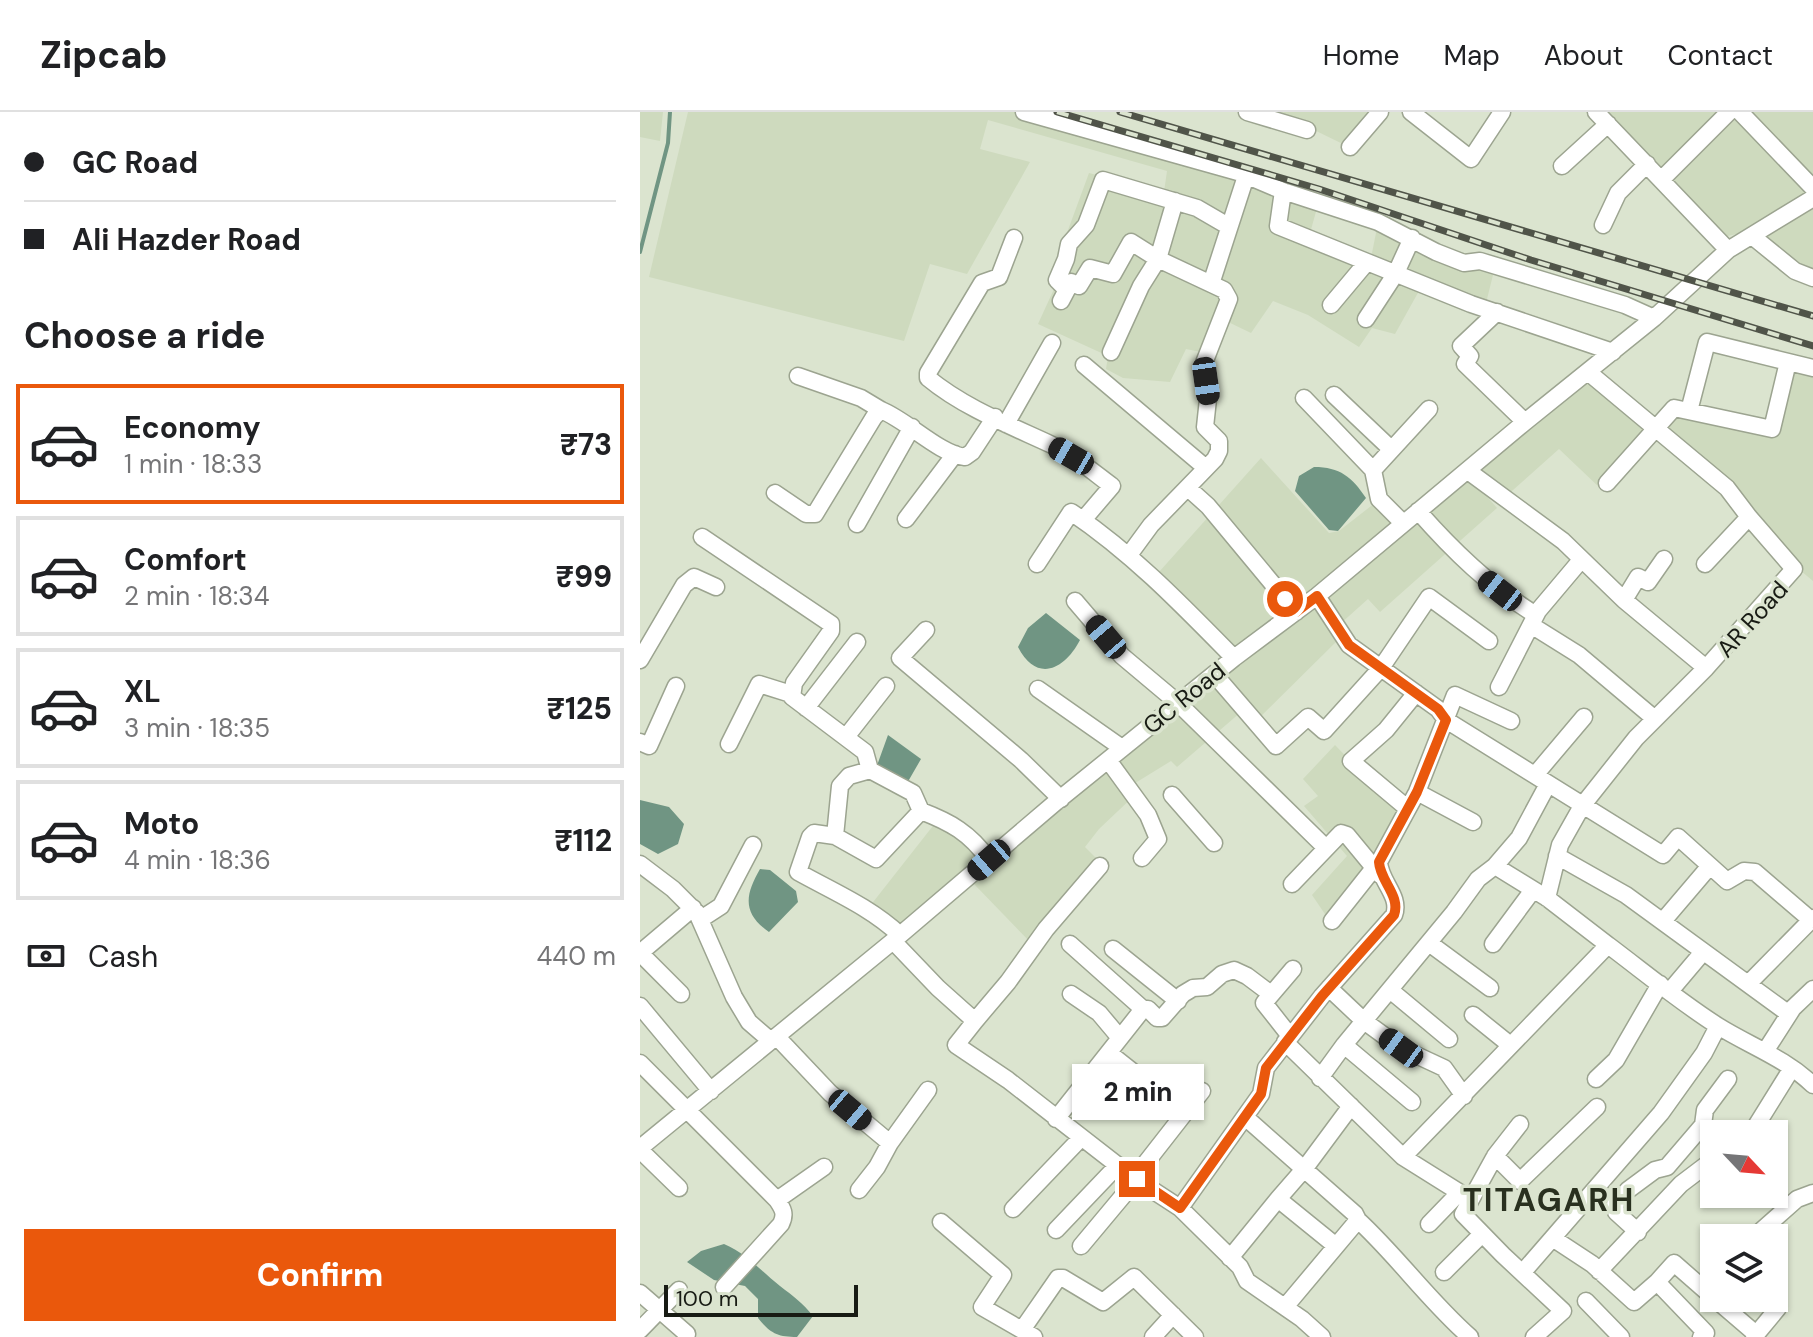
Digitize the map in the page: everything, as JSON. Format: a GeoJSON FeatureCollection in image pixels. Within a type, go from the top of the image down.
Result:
{"type":"FeatureCollection","features":[{"type":"Feature","properties":{"kind":"street"},"geometry":{"type":"LineString","coordinates":[[1024,112],[1238,172],[1283,191],[1378,222],[1464,263],[1480,261],[1625,305],[1654,318]]}},
{"type":"Feature","properties":{"kind":"street"},"geometry":{"type":"LineString","coordinates":[[1247,112],[1307,130]]}},
{"type":"Feature","properties":{"kind":"street"},"geometry":{"type":"LineString","coordinates":[[1350,147],[1380,112]]}},
{"type":"Feature","properties":{"kind":"street"},"geometry":{"type":"LineString","coordinates":[[1411,112],[1471,159],[1502,112]]}},
{"type":"Feature","properties":{"kind":"street"},"geometry":{"type":"LineString","coordinates":[[1662,179],[1729,112]]}},
{"type":"Feature","properties":{"kind":"street"},"geometry":{"type":"LineString","coordinates":[[1740,112],[1813,188]]}},
{"type":"Feature","properties":{"kind":"street"},"geometry":{"type":"LineString","coordinates":[[1562,166],[1602,118],[1728,250]]}},
{"type":"Feature","properties":{"kind":"street"},"geometry":{"type":"LineString","coordinates":[[1603,225],[1618,193],[1647,164]]}},
{"type":"Feature","properties":{"kind":"street"},"geometry":{"type":"LineString","coordinates":[[1211,284],[1246,176]]}},
{"type":"Feature","properties":{"kind":"street"},"geometry":{"type":"LineString","coordinates":[[1129,555],[1151,525],[1219,451],[1219,441],[1205,427],[1208,399],[1204,363],[1229,299],[1224,290],[1158,259],[1131,242],[1113,274],[1090,268],[1079,286],[1071,282],[1064,296],[1057,280],[1069,244],[1086,225],[1103,180],[1197,208],[1228,226]]}},
{"type":"Feature","properties":{"kind":"street"},"geometry":{"type":"LineString","coordinates":[[1283,191],[1278,226],[1497,312],[1613,352]]}},
{"type":"Feature","properties":{"kind":"street","name":"GC Road"},"geometry":{"type":"LineString","coordinates":[[640,1149],[1122,748],[1317,596],[1613,352],[1728,250],[1813,198]]}},
{"type":"Feature","properties":{"kind":"street"},"geometry":{"type":"LineString","coordinates":[[1111,352],[1141,286],[1158,259],[1175,201]]}},
{"type":"Feature","properties":{"kind":"street"},"geometry":{"type":"LineString","coordinates":[[1752,236],[1795,271],[1813,278]]}},
{"type":"Feature","properties":{"kind":"street"},"geometry":{"type":"LineString","coordinates":[[1014,238],[999,277],[982,283],[928,373],[932,381],[1071,456],[1112,486],[1083,520]]}},
{"type":"Feature","properties":{"kind":"street"},"geometry":{"type":"LineString","coordinates":[[1366,319],[1396,273],[1412,238]]}},
{"type":"Feature","properties":{"kind":"street"},"geometry":{"type":"LineString","coordinates":[[1331,305],[1367,262]]}},
{"type":"Feature","properties":{"kind":"street"},"geometry":{"type":"LineString","coordinates":[[1497,312],[1461,346],[1470,356],[1465,364],[1525,422]]}},
{"type":"Feature","properties":{"kind":"street"},"geometry":{"type":"LineString","coordinates":[[1689,411],[1707,342],[1813,368]]}},
{"type":"Feature","properties":{"kind":"street"},"geometry":{"type":"LineString","coordinates":[[798,376],[861,398],[965,457],[1000,420],[1052,343]]}},
{"type":"Feature","properties":{"kind":"street"},"geometry":{"type":"LineString","coordinates":[[1607,483],[1674,408],[1772,429],[1788,362]]}},
{"type":"Feature","properties":{"kind":"street"},"geometry":{"type":"LineString","coordinates":[[1084,365],[1206,468]]}},
{"type":"Feature","properties":{"kind":"street","name":"AR Road"},"geometry":{"type":"LineString","coordinates":[[1540,894],[1560,845],[1582,806],[1636,738],[1706,668],[1794,569],[1727,488],[1588,372]]}},
{"type":"Feature","properties":{"kind":"street"},"geometry":{"type":"LineString","coordinates":[[1334,395],[1391,449]]}},
{"type":"Feature","properties":{"kind":"street"},"geometry":{"type":"LineString","coordinates":[[1304,398],[1373,470],[1379,499],[1403,523]]}},
{"type":"Feature","properties":{"kind":"street"},"geometry":{"type":"LineString","coordinates":[[1373,470],[1429,409]]}},
{"type":"Feature","properties":{"kind":"street"},"geometry":{"type":"LineString","coordinates":[[775,493],[806,514],[815,514],[881,410]]}},
{"type":"Feature","properties":{"kind":"street"},"geometry":{"type":"LineString","coordinates":[[857,524],[912,427]]}},
{"type":"Feature","properties":{"kind":"street"},"geometry":{"type":"LineString","coordinates":[[906,519],[955,454]]}},
{"type":"Feature","properties":{"kind":"street"},"geometry":{"type":"LineString","coordinates":[[1468,471],[1563,541],[1624,600],[1706,668]]}},
{"type":"Feature","properties":{"kind":"street"},"geometry":{"type":"LineString","coordinates":[[1188,488],[1208,506],[1296,612]]}},
{"type":"Feature","properties":{"kind":"street"},"geometry":{"type":"LineString","coordinates":[[1418,511],[1486,580],[1655,719]]}},
{"type":"Feature","properties":{"kind":"street"},"geometry":{"type":"LineString","coordinates":[[1037,564],[1071,512],[1157,580],[1234,658]]}},
{"type":"Feature","properties":{"kind":"street"},"geometry":{"type":"LineString","coordinates":[[1705,564],[1749,517]]}},
{"type":"Feature","properties":{"kind":"street"},"geometry":{"type":"LineString","coordinates":[[702,537],[831,624],[831,631],[794,683],[791,694]]}},
{"type":"Feature","properties":{"kind":"street"},"geometry":{"type":"LineString","coordinates":[[1624,600],[1638,577],[1648,582],[1664,559]]}},
{"type":"Feature","properties":{"kind":"street"},"geometry":{"type":"LineString","coordinates":[[1499,687],[1533,620],[1581,560]]}},
{"type":"Feature","properties":{"kind":"street"},"geometry":{"type":"LineString","coordinates":[[640,660],[684,585],[694,577],[716,587]]}},
{"type":"Feature","properties":{"kind":"street"},"geometry":{"type":"LineString","coordinates":[[1317,596],[1349,645],[1438,709],[1446,720],[1663,855],[1678,837],[1727,881],[1744,871],[1755,872],[1812,919],[1748,984]]}},
{"type":"Feature","properties":{"kind":"street"},"geometry":{"type":"LineString","coordinates":[[1214,674],[1276,746],[1308,717],[1324,731],[1381,668],[1429,597],[1489,641]]}},
{"type":"Feature","properties":{"kind":"street"},"geometry":{"type":"LineString","coordinates":[[1075,601],[1122,656],[1178,703],[1326,848]]}},
{"type":"Feature","properties":{"kind":"street"},"geometry":{"type":"LineString","coordinates":[[926,630],[900,658],[1021,760],[1061,799]]}},
{"type":"Feature","properties":{"kind":"street"},"geometry":{"type":"LineString","coordinates":[[806,708],[857,642]]}},
{"type":"Feature","properties":{"kind":"street"},"geometry":{"type":"LineString","coordinates":[[729,744],[759,684],[791,694],[865,752],[870,770]]}},
{"type":"Feature","properties":{"kind":"street"},"geometry":{"type":"LineString","coordinates":[[640,742],[649,746],[676,686]]}},
{"type":"Feature","properties":{"kind":"street"},"geometry":{"type":"LineString","coordinates":[[846,737],[886,686]]}},
{"type":"Feature","properties":{"kind":"street"},"geometry":{"type":"LineString","coordinates":[[1038,689],[1122,748]]}},
{"type":"Feature","properties":{"kind":"street"},"geometry":{"type":"LineString","coordinates":[[1407,808],[1351,761],[1386,730],[1416,693]]}},
{"type":"Feature","properties":{"kind":"street"},"geometry":{"type":"LineString","coordinates":[[1332,921],[1377,871],[1381,855],[1417,792],[1455,695],[1511,721]]}},
{"type":"Feature","properties":{"kind":"street"},"geometry":{"type":"LineString","coordinates":[[1320,1078],[1478,879],[1495,866],[1519,838],[1541,780],[1584,717]]}},
{"type":"Feature","properties":{"kind":"street"},"geometry":{"type":"LineString","coordinates":[[1108,760],[1148,815],[1158,839],[1142,858]]}},
{"type":"Feature","properties":{"kind":"street"},"geometry":{"type":"LineString","coordinates":[[835,836],[840,786],[849,776],[870,770],[913,793],[921,811],[953,823],[980,847],[989,860]]}},
{"type":"Feature","properties":{"kind":"street"},"geometry":{"type":"LineString","coordinates":[[1417,792],[1473,822]]}},
{"type":"Feature","properties":{"kind":"street"},"geometry":{"type":"LineString","coordinates":[[1148,815],[1174,793],[1214,843]]}},
{"type":"Feature","properties":{"kind":"street"},"geometry":{"type":"LineString","coordinates":[[921,811],[876,859],[835,836],[814,833],[798,872],[848,897],[889,924],[938,988],[975,1021]]}},
{"type":"Feature","properties":{"kind":"street"},"geometry":{"type":"LineString","coordinates":[[1180,1208],[1261,1094],[1266,1068],[1329,988],[1394,915],[1396,901],[1377,871],[1344,833],[1292,884]]}},
{"type":"Feature","properties":{"kind":"street"},"geometry":{"type":"LineString","coordinates":[[681,994],[640,953],[697,914],[721,906],[753,845]]}},
{"type":"Feature","properties":{"kind":"street"},"geometry":{"type":"LineString","coordinates":[[1557,856],[1626,895],[1789,1014]]}},
{"type":"Feature","properties":{"kind":"street"},"geometry":{"type":"LineString","coordinates":[[1100,866],[1046,929],[1008,982],[956,1045],[1180,1208],[1240,1267],[1247,1281],[1322,1337]]}},
{"type":"Feature","properties":{"kind":"street"},"geometry":{"type":"LineString","coordinates":[[1495,866],[1540,894],[1718,1026],[1766,1050],[1813,1085]]}},
{"type":"Feature","properties":{"kind":"street"},"geometry":{"type":"LineString","coordinates":[[1663,921],[1709,867]]}},
{"type":"Feature","properties":{"kind":"street"},"geometry":{"type":"LineString","coordinates":[[640,887],[646,869],[697,914],[734,997],[749,1022],[774,1039],[830,1093],[890,1143]]}},
{"type":"Feature","properties":{"kind":"street"},"geometry":{"type":"LineString","coordinates":[[1493,944],[1540,894]]}},
{"type":"Feature","properties":{"kind":"street"},"geometry":{"type":"LineString","coordinates":[[1429,943],[1490,988]]}},
{"type":"Feature","properties":{"kind":"street"},"geometry":{"type":"LineString","coordinates":[[1070,944],[1157,1018],[1162,1018],[1183,994],[1193,988],[1207,987],[1222,974],[1234,970],[1271,994]]}},
{"type":"Feature","properties":{"kind":"street"},"geometry":{"type":"LineString","coordinates":[[1403,1157],[1608,945]]}},
{"type":"Feature","properties":{"kind":"street"},"geometry":{"type":"LineString","coordinates":[[1113,949],[1178,1001]]}},
{"type":"Feature","properties":{"kind":"street"},"geometry":{"type":"LineString","coordinates":[[1596,1079],[1616,1060],[1665,987],[1703,952]]}},
{"type":"Feature","properties":{"kind":"street"},"geometry":{"type":"LineString","coordinates":[[1293,969],[1264,1003],[1288,1039],[1320,1078],[1403,1157],[1464,1196]]}},
{"type":"Feature","properties":{"kind":"street"},"geometry":{"type":"LineString","coordinates":[[1329,988],[1364,1021],[1401,1048],[1444,1068],[1464,1096]]}},
{"type":"Feature","properties":{"kind":"street"},"geometry":{"type":"LineString","coordinates":[[1766,1050],[1789,1014],[1813,989]]}},
{"type":"Feature","properties":{"kind":"street"},"geometry":{"type":"LineString","coordinates":[[1390,990],[1449,1039]]}},
{"type":"Feature","properties":{"kind":"street"},"geometry":{"type":"LineString","coordinates":[[1071,994],[1099,1013],[1120,1038]]}},
{"type":"Feature","properties":{"kind":"street"},"geometry":{"type":"LineString","coordinates":[[640,1006],[711,1091]]}},
{"type":"Feature","properties":{"kind":"street"},"geometry":{"type":"LineString","coordinates":[[1056,1119],[1143,1009]]}},
{"type":"Feature","properties":{"kind":"street"},"geometry":{"type":"LineString","coordinates":[[1473,1015],[1509,1044]]}},
{"type":"Feature","properties":{"kind":"street"},"geometry":{"type":"LineString","coordinates":[[1523,1272],[1661,1113],[1704,1053],[1718,1026]]}},
{"type":"Feature","properties":{"kind":"street"},"geometry":{"type":"LineString","coordinates":[[1344,1045],[1412,1102]]}},
{"type":"Feature","properties":{"kind":"street"},"geometry":{"type":"LineString","coordinates":[[1109,1053],[1162,1095]]}},
{"type":"Feature","properties":{"kind":"street"},"geometry":{"type":"LineString","coordinates":[[640,1063],[777,1200],[783,1210],[781,1224],[724,1287]]}},
{"type":"Feature","properties":{"kind":"street"},"geometry":{"type":"LineString","coordinates":[[1760,1120],[1792,1068]]}},
{"type":"Feature","properties":{"kind":"street"},"geometry":{"type":"LineString","coordinates":[[1707,1120],[1705,1110],[1728,1079]]}},
{"type":"Feature","properties":{"kind":"street"},"geometry":{"type":"LineString","coordinates":[[859,1190],[928,1090]]}},
{"type":"Feature","properties":{"kind":"street"},"geometry":{"type":"LineString","coordinates":[[1081,1246],[1202,1091]]}},
{"type":"Feature","properties":{"kind":"street"},"geometry":{"type":"LineString","coordinates":[[1230,1258],[1305,1168],[1351,1106]]}},
{"type":"Feature","properties":{"kind":"street"},"geometry":{"type":"LineString","coordinates":[[1495,1156],[1520,1181],[1597,1107]]}},
{"type":"Feature","properties":{"kind":"street"},"geometry":{"type":"LineString","coordinates":[[1245,1117],[1349,1208],[1391,1251],[1435,1306],[1470,1337]]}},
{"type":"Feature","properties":{"kind":"street"},"geometry":{"type":"LineString","coordinates":[[1429,1224],[1464,1196],[1520,1124]]}},
{"type":"Feature","properties":{"kind":"street"},"geometry":{"type":"LineString","coordinates":[[1013,1209],[1081,1138]]}},
{"type":"Feature","properties":{"kind":"street"},"geometry":{"type":"LineString","coordinates":[[1638,1232],[1614,1209],[1615,1204],[1628,1190],[1655,1170],[1667,1167],[1700,1139]]}},
{"type":"Feature","properties":{"kind":"street"},"geometry":{"type":"LineString","coordinates":[[640,1149],[679,1188]]}},
{"type":"Feature","properties":{"kind":"street"},"geometry":{"type":"LineString","coordinates":[[1056,1230],[1118,1165]]}},
{"type":"Feature","properties":{"kind":"street"},"geometry":{"type":"LineString","coordinates":[[777,1200],[824,1167]]}},
{"type":"Feature","properties":{"kind":"street"},"geometry":{"type":"LineString","coordinates":[[1599,1271],[1681,1184],[1700,1170]]}},
{"type":"Feature","properties":{"kind":"street"},"geometry":{"type":"LineString","coordinates":[[1605,1178],[1628,1190]]}},
{"type":"Feature","properties":{"kind":"street"},"geometry":{"type":"LineString","coordinates":[[1769,1224],[1797,1199],[1813,1193]]}},
{"type":"Feature","properties":{"kind":"street"},"geometry":{"type":"LineString","coordinates":[[1464,1196],[1463,1214],[1563,1311],[1534,1337]]}},
{"type":"Feature","properties":{"kind":"street"},"geometry":{"type":"LineString","coordinates":[[1278,1199],[1336,1246]]}},
{"type":"Feature","properties":{"kind":"street"},"geometry":{"type":"LineString","coordinates":[[1285,1307],[1358,1220]]}},
{"type":"Feature","properties":{"kind":"street"},"geometry":{"type":"LineString","coordinates":[[941,1222],[1003,1275],[982,1307],[1021,1333],[1058,1278],[1103,1302],[1134,1277],[1195,1337]]}},
{"type":"Feature","properties":{"kind":"street"},"geometry":{"type":"LineString","coordinates":[[1444,1272],[1482,1234]]}},
{"type":"Feature","properties":{"kind":"street"},"geometry":{"type":"LineString","coordinates":[[1554,1239],[1599,1271],[1634,1302],[1674,1263],[1700,1285]]}},
{"type":"Feature","properties":{"kind":"street"},"geometry":{"type":"LineString","coordinates":[[1657,1282],[1706,1333],[1701,1337]]}},
{"type":"Feature","properties":{"kind":"street"},"geometry":{"type":"LineString","coordinates":[[640,1330],[679,1290]]}},
{"type":"Feature","properties":{"kind":"street"},"geometry":{"type":"LineString","coordinates":[[640,1293],[687,1334]]}},
{"type":"Feature","properties":{"kind":"street"},"geometry":{"type":"LineString","coordinates":[[1586,1301],[1621,1337]]}},
{"type":"Feature","properties":{"kind":"street"},"geometry":{"type":"LineString","coordinates":[[1730,1312],[1755,1335],[1775,1312]]}},
{"type":"Feature","properties":{"kind":"street"},"geometry":{"type":"LineString","coordinates":[[1153,1337],[1173,1315]]}},
{"type":"Feature","properties":{"kind":"shaded area"},"geometry":{"type":"Polygon","coordinates":[[[640,112],[663,112],[660,141],[640,137],[640,112]]]}},
{"type":"Feature","properties":{"kind":"shaded area"},"geometry":{"type":"Polygon","coordinates":[[[688,112],[1016,112],[1238,177],[1201,285],[1221,295],[1208,337],[1201,352],[1186,349],[1170,382],[1123,378],[1106,369],[1108,356],[1038,324],[1054,289],[1050,279],[1089,173],[1164,192],[1167,171],[988,120],[980,149],[1030,162],[967,274],[930,264],[904,341],[649,277],[688,112]]]}},
{"type":"Feature","properties":{"kind":"shaded area"},"geometry":{"type":"Polygon","coordinates":[[[1258,112],[1375,112],[1347,146],[1308,127],[1258,112]]]}},
{"type":"Feature","properties":{"kind":"shaded area"},"geometry":{"type":"Polygon","coordinates":[[[1602,112],[1813,112],[1813,192],[1751,231],[1723,237],[1602,112]]]}},
{"type":"Feature","properties":{"kind":"shaded area"},"geometry":{"type":"Polygon","coordinates":[[[1248,183],[1317,208],[1307,244],[1369,268],[1377,228],[1481,268],[1493,275],[1486,303],[1424,282],[1395,334],[1372,328],[1359,347],[1308,315],[1273,301],[1251,333],[1224,320],[1234,295],[1211,281],[1248,183]]]}},
{"type":"Feature","properties":{"kind":"shaded area"},"geometry":{"type":"Polygon","coordinates":[[[1813,206],[1813,273],[1797,269],[1760,236],[1813,206]]]}},
{"type":"Feature","properties":{"kind":"shaded area"},"geometry":{"type":"Polygon","coordinates":[[[1793,367],[1813,373],[1813,581],[1777,551],[1658,429],[1675,411],[1776,432],[1793,367]]]}},
{"type":"Feature","properties":{"kind":"shaded area"},"geometry":{"type":"Polygon","coordinates":[[[1586,377],[1648,430],[1600,488],[1559,449],[1504,498],[1478,470],[1586,377]]]}},
{"type":"Feature","properties":{"kind":"shaded area"},"geometry":{"type":"Polygon","coordinates":[[[1261,458],[1329,533],[1339,531],[1380,499],[1399,522],[1234,653],[1159,572],[1261,458]]]}},
{"type":"Feature","properties":{"kind":"shaded area"},"geometry":{"type":"Polygon","coordinates":[[[1314,467],[1331,469],[1344,475],[1356,484],[1366,498],[1338,531],[1329,530],[1295,491],[1299,476],[1314,467]]]}},
{"type":"Feature","properties":{"kind":"shaded area"},"geometry":{"type":"Polygon","coordinates":[[[1469,476],[1497,508],[1380,612],[1368,599],[1339,625],[1322,599],[1469,476]]]}},
{"type":"Feature","properties":{"kind":"shaded area"},"geometry":{"type":"Polygon","coordinates":[[[1317,603],[1340,638],[1253,724],[1241,712],[1177,767],[1171,761],[1132,785],[1137,793],[1099,829],[1085,847],[1100,862],[1031,943],[974,884],[1057,807],[1317,603]]]}},
{"type":"Feature","properties":{"kind":"shaded area"},"geometry":{"type":"Polygon","coordinates":[[[1046,613],[1080,640],[1067,659],[1059,665],[1042,669],[1026,659],[1018,647],[1028,628],[1046,613]]]}},
{"type":"Feature","properties":{"kind":"shaded area"},"geometry":{"type":"Polygon","coordinates":[[[888,735],[921,759],[906,785],[875,771],[888,735]]]}},
{"type":"Feature","properties":{"kind":"shaded area"},"geometry":{"type":"Polygon","coordinates":[[[1335,745],[1387,799],[1404,812],[1329,920],[1312,895],[1347,856],[1304,806],[1318,796],[1303,779],[1335,745]]]}},
{"type":"Feature","properties":{"kind":"shaded area"},"geometry":{"type":"Polygon","coordinates":[[[640,800],[669,807],[684,824],[678,844],[658,854],[640,844],[640,800]]]}},
{"type":"Feature","properties":{"kind":"shaded area"},"geometry":{"type":"Polygon","coordinates":[[[936,822],[983,858],[899,928],[870,906],[936,822]]]}},
{"type":"Feature","properties":{"kind":"shaded area"},"geometry":{"type":"Polygon","coordinates":[[[760,869],[770,870],[796,891],[798,902],[769,932],[750,911],[749,895],[760,869]]]}},
{"type":"Feature","properties":{"kind":"shaded area"},"geometry":{"type":"Polygon","coordinates":[[[724,1244],[753,1263],[813,1316],[797,1337],[779,1335],[766,1327],[758,1318],[758,1299],[745,1286],[714,1280],[687,1262],[701,1251],[724,1244]]]}},
{"type":"Feature","properties":{"kind":"waterway"},"geometry":{"type":"LineString","coordinates":[[640,252],[668,143],[670,112]]}},
{"type":"Feature","properties":{"kind":"railway"},"geometry":{"type":"LineString","coordinates":[[1057,112],[1319,189],[1531,260],[1813,346]]}},
{"type":"Feature","properties":{"kind":"railway"},"geometry":{"type":"LineString","coordinates":[[1120,112],[1813,316]]}},
{"type":"Feature","properties":{"kind":"district","name":"TITAGARH"},"geometry":{"type":"Point","coordinates":[1549,1200]}},
{"type":"Feature","properties":{"kind":"route"},"geometry":{"type":"LineString","coordinates":[[1137,1179],[1180,1208],[1261,1094],[1266,1068],[1322,996],[1394,915],[1396,901],[1380,875],[1379,862],[1417,792],[1446,720],[1438,709],[1349,645],[1317,596],[1296,612],[1285,599]]}}]}
